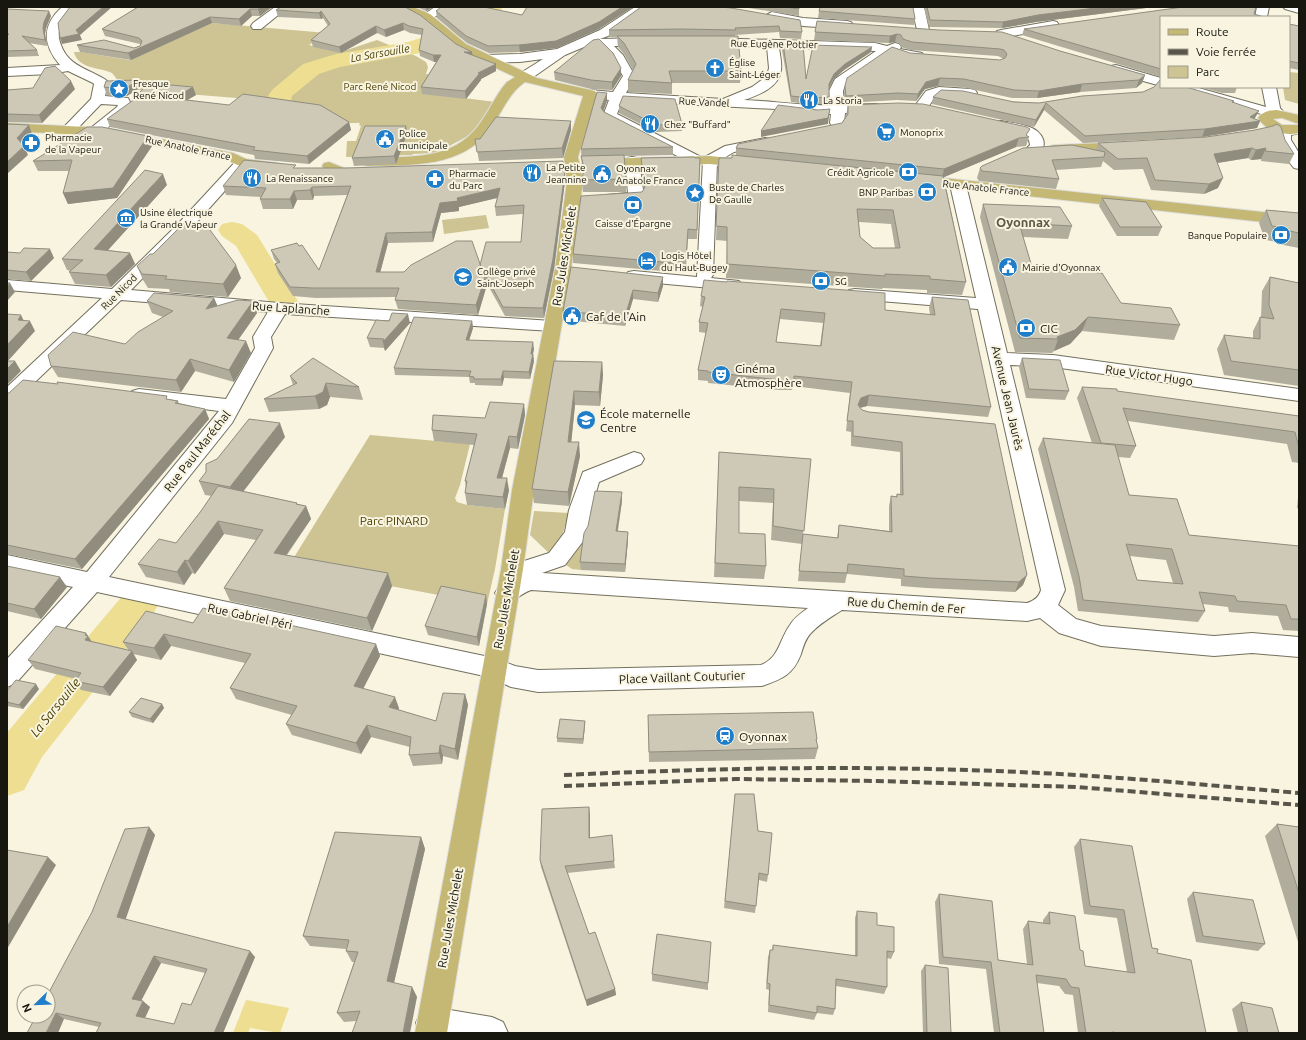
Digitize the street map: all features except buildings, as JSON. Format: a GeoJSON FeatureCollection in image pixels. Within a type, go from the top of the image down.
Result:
{"type":"FeatureCollection","features":[{"type":"Feature","properties":{"kind":"main road","name":"Rue Vandel"},"geometry":{"type":"LineString","coordinates":[[408,8],[426,17],[466,50],[538,82],[590,94]]}},
{"type":"Feature","properties":{"kind":"main road"},"geometry":{"type":"LineString","coordinates":[[314,169],[352,162],[425,160],[452,152],[474,139],[507,91],[524,77]]}},
{"type":"Feature","properties":{"kind":"main road","name":"Rue Jules Michelet"},"geometry":{"type":"LineString","coordinates":[[431,1028],[552,326],[571,269],[575,181],[565,164],[572,157],[590,94]]}},
{"type":"Feature","properties":{"kind":"main road","name":"Rue Anatole France"},"geometry":{"type":"LineString","coordinates":[[7,127],[106,132],[203,150],[233,157],[242,163],[289,168]]}},
{"type":"Feature","properties":{"kind":"main road"},"geometry":{"type":"LineString","coordinates":[[1017,152],[1140,145]]}},
{"type":"Feature","properties":{"kind":"main road"},"geometry":{"type":"LineString","coordinates":[[565,164],[703,160],[759,165]]}},
{"type":"Feature","properties":{"kind":"main road"},"geometry":{"type":"LineString","coordinates":[[330,166],[341,172],[450,168]]}},
{"type":"Feature","properties":{"kind":"main road"},"geometry":{"type":"LineString","coordinates":[[958,185],[974,172]]}},
{"type":"Feature","properties":{"kind":"main road","name":"Rue Anatole France"},"geometry":{"type":"LineString","coordinates":[[903,179],[1299,221]]}},
{"type":"Feature","properties":{"kind":"street"},"geometry":{"type":"LineString","coordinates":[[257,26],[282,7]]}},
{"type":"Feature","properties":{"kind":"street"},"geometry":{"type":"LineString","coordinates":[[396,7],[408,8]]}},
{"type":"Feature","properties":{"kind":"street"},"geometry":{"type":"LineString","coordinates":[[426,17],[444,7]]}},
{"type":"Feature","properties":{"kind":"street"},"geometry":{"type":"LineString","coordinates":[[524,77],[561,52],[604,33],[643,7]]}},
{"type":"Feature","properties":{"kind":"street"},"geometry":{"type":"LineString","coordinates":[[914,33],[918,7]]}},
{"type":"Feature","properties":{"kind":"street"},"geometry":{"type":"LineString","coordinates":[[1289,7],[1299,10]]}},
{"type":"Feature","properties":{"kind":"street"},"geometry":{"type":"LineString","coordinates":[[62,10],[54,24],[52,33],[57,50],[62,60],[70,67],[93,77],[101,83],[98,100],[69,129]]}},
{"type":"Feature","properties":{"kind":"street"},"geometry":{"type":"LineString","coordinates":[[758,14],[803,22],[856,25]]}},
{"type":"Feature","properties":{"kind":"street"},"geometry":{"type":"LineString","coordinates":[[1028,43],[997,34],[1067,23]]}},
{"type":"Feature","properties":{"kind":"street"},"geometry":{"type":"LineString","coordinates":[[825,131],[835,128],[836,126],[839,116],[835,90],[840,82],[914,33],[938,32]]}},
{"type":"Feature","properties":{"kind":"street"},"geometry":{"type":"LineString","coordinates":[[584,43],[656,42]]}},
{"type":"Feature","properties":{"kind":"street","name":"Rue Eugène Pottier"},"geometry":{"type":"LineString","coordinates":[[696,42],[875,47],[890,49],[909,55],[931,57]]}},
{"type":"Feature","properties":{"kind":"street"},"geometry":{"type":"LineString","coordinates":[[604,43],[619,58],[628,76],[617,97],[610,116],[703,160],[730,149],[779,139]]}},
{"type":"Feature","properties":{"kind":"street"},"geometry":{"type":"LineString","coordinates":[[719,103],[755,91],[772,79],[775,73],[773,43]]}},
{"type":"Feature","properties":{"kind":"street"},"geometry":{"type":"LineString","coordinates":[[57,50],[71,48]]}},
{"type":"Feature","properties":{"kind":"street"},"geometry":{"type":"LineString","coordinates":[[486,59],[520,58],[561,52]]}},
{"type":"Feature","properties":{"kind":"street"},"geometry":{"type":"LineString","coordinates":[[1104,66],[1154,84]]}},
{"type":"Feature","properties":{"kind":"street"},"geometry":{"type":"LineString","coordinates":[[7,72],[50,70],[70,67]]}},
{"type":"Feature","properties":{"kind":"street"},"geometry":{"type":"LineString","coordinates":[[1183,88],[1284,125]]}},
{"type":"Feature","properties":{"kind":"street"},"geometry":{"type":"LineString","coordinates":[[1269,88],[1273,109],[1284,125],[1284,140],[1299,165]]}},
{"type":"Feature","properties":{"kind":"street"},"geometry":{"type":"LineString","coordinates":[[921,107],[931,94],[938,91],[962,92],[984,96]]}},
{"type":"Feature","properties":{"kind":"street","name":"Rue Vandel"},"geometry":{"type":"LineString","coordinates":[[590,94],[617,97],[781,106],[817,110],[890,107]]}},
{"type":"Feature","properties":{"kind":"street"},"geometry":{"type":"LineString","coordinates":[[94,131],[134,99]]}},
{"type":"Feature","properties":{"kind":"street"},"geometry":{"type":"LineString","coordinates":[[98,100],[123,101],[125,106],[122,110]]}},
{"type":"Feature","properties":{"kind":"street"},"geometry":{"type":"LineString","coordinates":[[991,123],[1030,132],[1036,136],[1038,143],[1032,150]]}},
{"type":"Feature","properties":{"kind":"street"},"geometry":{"type":"LineString","coordinates":[[703,160],[704,275]]}},
{"type":"Feature","properties":{"kind":"street"},"geometry":{"type":"LineString","coordinates":[[573,199],[636,197],[632,161]]}},
{"type":"Feature","properties":{"kind":"street","name":"Rue Nicod"},"geometry":{"type":"LineString","coordinates":[[13,391],[117,294],[182,229],[242,163]]}},
{"type":"Feature","properties":{"kind":"street","name":"Avenue Jean Jaurès"},"geometry":{"type":"LineString","coordinates":[[958,185],[999,359],[1005,427],[1053,590],[1051,600],[1043,607]]}},
{"type":"Feature","properties":{"kind":"street"},"geometry":{"type":"LineString","coordinates":[[618,275],[747,286]]}},
{"type":"Feature","properties":{"kind":"street","name":"Rue Laplanche"},"geometry":{"type":"LineString","coordinates":[[7,285],[279,308],[552,326]]}},
{"type":"Feature","properties":{"kind":"street"},"geometry":{"type":"LineString","coordinates":[[840,293],[986,304]]}},
{"type":"Feature","properties":{"kind":"street","name":"Rue Paul Maréchal"},"geometry":{"type":"LineString","coordinates":[[7,676],[92,582],[225,418],[264,348],[262,337],[279,308]]}},
{"type":"Feature","properties":{"kind":"street","name":"Rue Victor Hugo"},"geometry":{"type":"LineString","coordinates":[[999,359],[1053,361],[1299,395]]}},
{"type":"Feature","properties":{"kind":"street"},"geometry":{"type":"LineString","coordinates":[[13,391],[50,384]]}},
{"type":"Feature","properties":{"kind":"street"},"geometry":{"type":"LineString","coordinates":[[120,392],[232,406]]}},
{"type":"Feature","properties":{"kind":"street"},"geometry":{"type":"LineString","coordinates":[[530,581],[528,568],[557,559],[576,534],[580,510],[590,477],[634,459]]}},
{"type":"Feature","properties":{"kind":"street","name":"Rue Gabriel Péri"},"geometry":{"type":"LineString","coordinates":[[7,564],[494,668]]}},
{"type":"Feature","properties":{"kind":"street","name":"Rue du Chemin de Fer"},"geometry":{"type":"LineString","coordinates":[[507,593],[519,585],[530,581],[1027,612],[1043,607]]}},
{"type":"Feature","properties":{"kind":"street","name":"Place Vaillant Couturier"},"geometry":{"type":"LineString","coordinates":[[494,668],[511,676],[538,681],[762,675],[776,670],[784,664],[798,632],[813,617],[837,601]]}},
{"type":"Feature","properties":{"kind":"street"},"geometry":{"type":"LineString","coordinates":[[1043,607],[1068,626],[1101,636],[1214,646],[1252,643],[1299,647]]}},
{"type":"Feature","properties":{"kind":"street"},"geometry":{"type":"LineString","coordinates":[[431,1028],[492,1033]]}},
{"type":"Feature","properties":{"kind":"green space","name":"Parc René Nicod"},"geometry":{"type":"Polygon","coordinates":[[[212,23],[327,33],[309,45],[333,51],[347,50],[377,40],[416,56],[426,62],[428,67],[426,74],[437,75],[463,98],[496,102],[472,134],[436,153],[346,157],[347,141],[356,141],[361,126],[359,125],[360,123],[340,123],[249,99],[137,90],[141,86],[132,81],[118,81],[112,73],[84,65],[76,58],[74,52],[129,60],[212,23]]]}},
{"type":"Feature","properties":{"kind":"green space"},"geometry":{"type":"Polygon","coordinates":[[[1290,72],[1299,73],[1299,104],[1285,100],[1283,88],[1290,88],[1290,72]]]}},
{"type":"Feature","properties":{"kind":"green space"},"geometry":{"type":"Polygon","coordinates":[[[486,215],[489,228],[444,234],[442,220],[486,215]]]}},
{"type":"Feature","properties":{"kind":"green space","name":"Parc PINARD"},"geometry":{"type":"Polygon","coordinates":[[[370,435],[470,444],[460,485],[455,498],[457,502],[467,505],[505,509],[495,569],[487,604],[288,567],[370,435]]]}},
{"type":"Feature","properties":{"kind":"green space"},"geometry":{"type":"Polygon","coordinates":[[[534,511],[569,513],[562,536],[551,555],[530,535],[534,511]]]}},
{"type":"Feature","properties":{"kind":"green space"},"geometry":{"type":"Polygon","coordinates":[[[586,534],[581,570],[572,569],[563,563],[586,534]]]}},
{"type":"Feature","properties":{"kind":"shaded area"},"geometry":{"type":"Polygon","coordinates":[[[246,1000],[289,1008],[280,1033],[250,1028],[248,1033],[233,1033],[246,1000]]]}},
{"type":"Feature","properties":{"kind":"waterway","name":"La Sarsouille"},"geometry":{"type":"LineString","coordinates":[[278,107],[281,94],[311,69],[336,61],[412,48],[455,33],[493,7]]}},
{"type":"Feature","properties":{"kind":"waterway","name":"La Sarsouille"},"geometry":{"type":"LineString","coordinates":[[232,230],[247,241],[283,301]]}},
{"type":"Feature","properties":{"kind":"waterway","name":"La Sarsouille"},"geometry":{"type":"LineString","coordinates":[[7,775],[26,743],[138,605]]}},
{"type":"Feature","properties":{"kind":"railway"},"geometry":{"type":"LineString","coordinates":[[564,775],[791,768],[962,770],[1089,776],[1299,793]]}},
{"type":"Feature","properties":{"kind":"railway"},"geometry":{"type":"LineString","coordinates":[[564,786],[735,779],[877,781],[1077,787],[1299,805]]}},
{"type":"Feature","properties":{"kind":"place","name":"Église Saint-Léger"},"geometry":{"type":"Point","coordinates":[715,68]}},
{"type":"Feature","properties":{"kind":"place","name":"Fresque René Nicod"},"geometry":{"type":"Point","coordinates":[119,89]}},
{"type":"Feature","properties":{"kind":"place","name":"La Storia"},"geometry":{"type":"Point","coordinates":[809,100]}},
{"type":"Feature","properties":{"kind":"place","name":"Chez \"Buffard\""},"geometry":{"type":"Point","coordinates":[650,124]}},
{"type":"Feature","properties":{"kind":"place","name":"Monoprix"},"geometry":{"type":"Point","coordinates":[886,132]}},
{"type":"Feature","properties":{"kind":"place","name":"Police municipale"},"geometry":{"type":"Point","coordinates":[385,139]}},
{"type":"Feature","properties":{"kind":"place","name":"Pharmacie de la Vapeur"},"geometry":{"type":"Point","coordinates":[31,143]}},
{"type":"Feature","properties":{"kind":"place","name":"Crédit Agricole"},"geometry":{"type":"Point","coordinates":[908,172]}},
{"type":"Feature","properties":{"kind":"place","name":"La Petite Jeannine"},"geometry":{"type":"Point","coordinates":[532,173]}},
{"type":"Feature","properties":{"kind":"place","name":"Oyonnax Anatole France"},"geometry":{"type":"Point","coordinates":[602,174]}},
{"type":"Feature","properties":{"kind":"place","name":"La Renaissance"},"geometry":{"type":"Point","coordinates":[252,178]}},
{"type":"Feature","properties":{"kind":"place","name":"Pharmacie du Parc"},"geometry":{"type":"Point","coordinates":[435,179]}},
{"type":"Feature","properties":{"kind":"place","name":"BNP Paribas"},"geometry":{"type":"Point","coordinates":[927,192]}},
{"type":"Feature","properties":{"kind":"place","name":"Buste de Charles De Gaulle"},"geometry":{"type":"Point","coordinates":[695,193]}},
{"type":"Feature","properties":{"kind":"place","name":"Caisse d'Épargne"},"geometry":{"type":"Point","coordinates":[633,205]}},
{"type":"Feature","properties":{"kind":"place","name":"Usine électrique la Grande Vapeur"},"geometry":{"type":"Point","coordinates":[126,218]}},
{"type":"Feature","properties":{"kind":"place","name":"Banque Populaire"},"geometry":{"type":"Point","coordinates":[1281,235]}},
{"type":"Feature","properties":{"kind":"place","name":"Logis Hôtel du Haut-Bugey"},"geometry":{"type":"Point","coordinates":[647,261]}},
{"type":"Feature","properties":{"kind":"place","name":"Mairie d'Oyonnax"},"geometry":{"type":"Point","coordinates":[1008,267]}},
{"type":"Feature","properties":{"kind":"place","name":"Collège privé Saint-Joseph"},"geometry":{"type":"Point","coordinates":[463,277]}},
{"type":"Feature","properties":{"kind":"place","name":"SG"},"geometry":{"type":"Point","coordinates":[821,281]}},
{"type":"Feature","properties":{"kind":"place","name":"Caf de l'Ain"},"geometry":{"type":"Point","coordinates":[572,316]}},
{"type":"Feature","properties":{"kind":"place","name":"CIC"},"geometry":{"type":"Point","coordinates":[1026,328]}},
{"type":"Feature","properties":{"kind":"place","name":"Cinéma Atmosphère"},"geometry":{"type":"Point","coordinates":[721,375]}},
{"type":"Feature","properties":{"kind":"place","name":"École maternelle Centre"},"geometry":{"type":"Point","coordinates":[586,420]}},
{"type":"Feature","properties":{"kind":"place","name":"Oyonnax"},"geometry":{"type":"Point","coordinates":[725,736]}},
{"type":"Feature","properties":{"kind":"district","name":"Oyonnax"},"geometry":{"type":"Point","coordinates":[1023,222]}}]}
